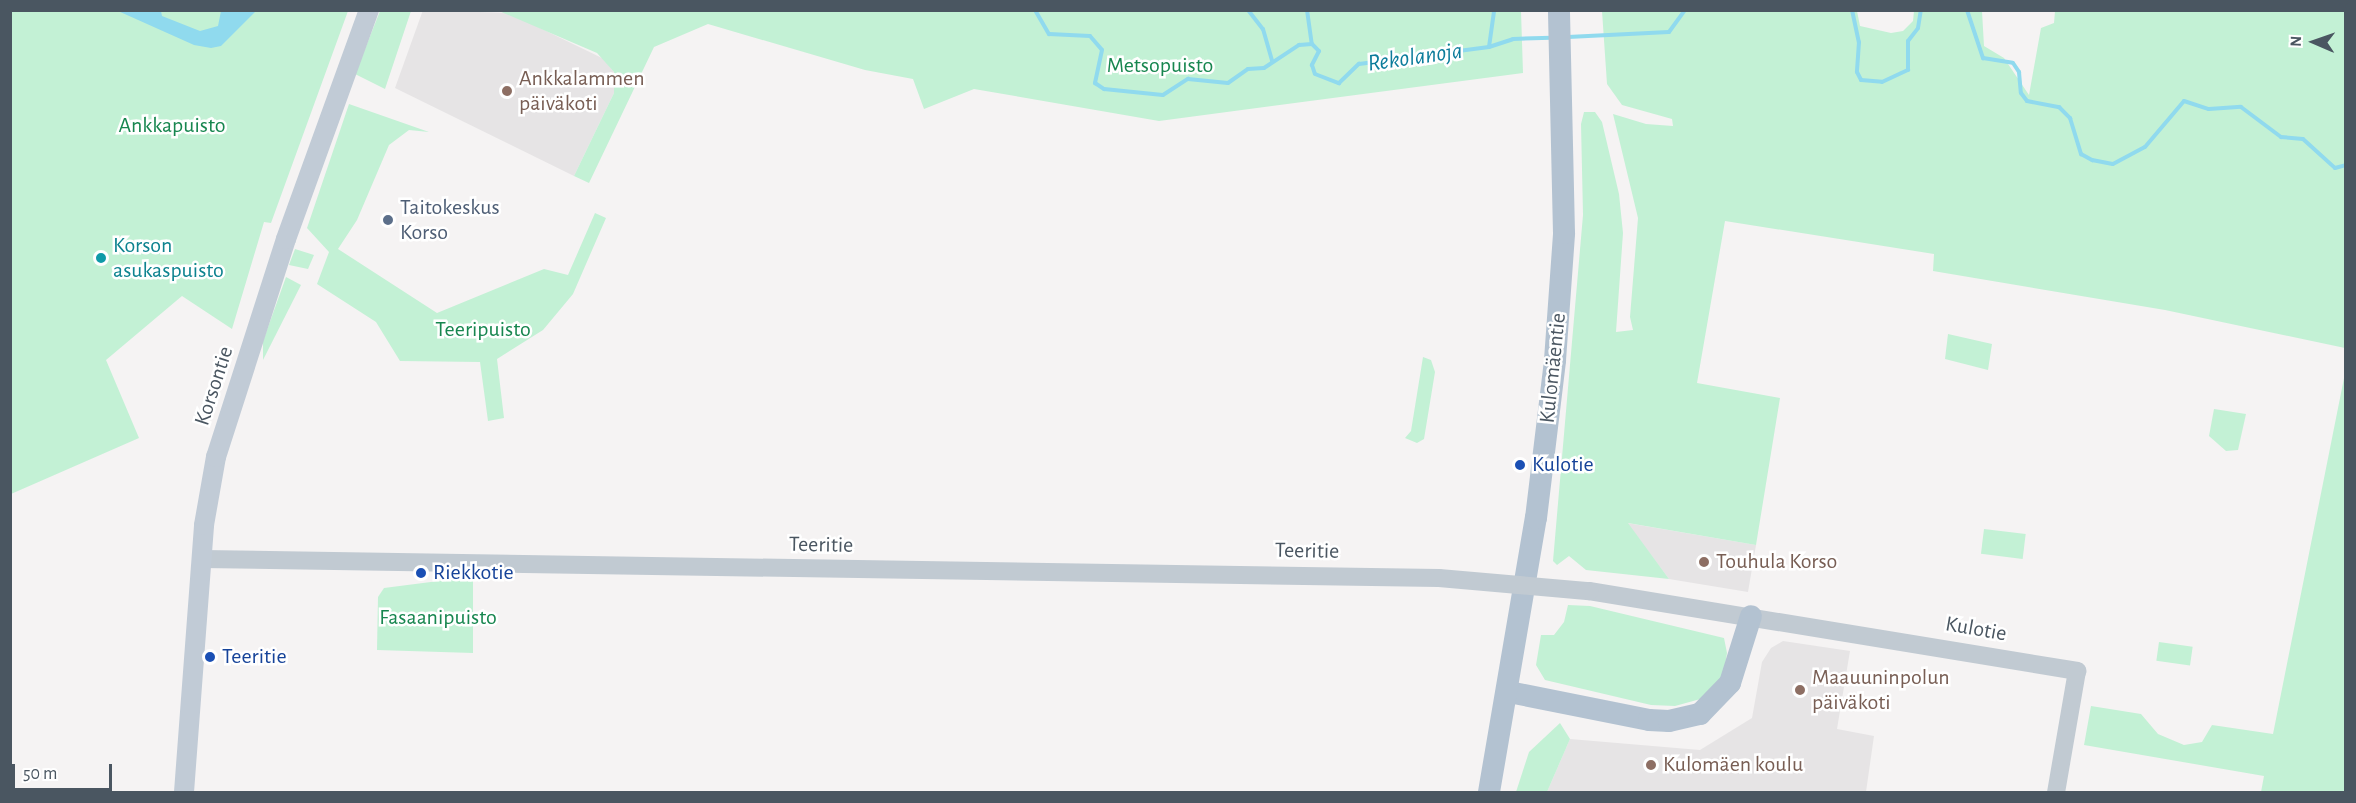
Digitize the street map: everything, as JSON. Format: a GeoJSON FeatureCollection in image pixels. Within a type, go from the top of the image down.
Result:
{"type":"FeatureCollection","features":[{"type":"Feature","properties":{"kind":"main road","name":"Korsontie"},"geometry":{"type":"LineString","coordinates":[[184,792],[202,559],[216,457],[286,239],[369,10]]}},
{"type":"Feature","properties":{"kind":"main road","name":"Kulomäentie"},"geometry":{"type":"LineString","coordinates":[[1489,792],[1509,692],[1555,360],[1564,233],[1563,97],[1559,10]]}},
{"type":"Feature","properties":{"kind":"main road"},"geometry":{"type":"LineString","coordinates":[[1509,692],[1649,720],[1669,721],[1700,714],[1730,683],[1751,616]]}},
{"type":"Feature","properties":{"kind":"street","name":"Teeritie"},"geometry":{"type":"LineString","coordinates":[[202,559],[1439,578]]}},
{"type":"Feature","properties":{"kind":"street","name":"Kulotie"},"geometry":{"type":"LineString","coordinates":[[1439,578],[1589,591],[2077,671],[2056,792]]}},
{"type":"Feature","properties":{"kind":"shaded area","name":"Ankkalammen päiväkoti"},"geometry":{"type":"Polygon","coordinates":[[[423,10],[509,13],[604,59],[614,72],[614,93],[574,176],[395,88],[423,10]]]}},
{"type":"Feature","properties":{"kind":"shaded area","name":"Touhula Korso"},"geometry":{"type":"Polygon","coordinates":[[[1627,523],[1756,545],[1748,592],[1669,579],[1627,523]]]}},
{"type":"Feature","properties":{"kind":"shaded area"},"geometry":{"type":"Polygon","coordinates":[[[1783,641],[1850,651],[1837,729],[1874,736],[1866,792],[1547,792],[1570,739],[1700,750],[1752,718],[1762,662],[1771,648],[1783,641]]]}},
{"type":"Feature","properties":{"kind":"green space","name":"Ankkapuisto"},"geometry":{"type":"Polygon","coordinates":[[[11,11],[348,11],[271,223],[264,222],[232,329],[182,296],[106,360],[139,438],[11,494],[11,11]]]}},
{"type":"Feature","properties":{"kind":"green space"},"geometry":{"type":"Polygon","coordinates":[[[380,11],[411,11],[385,89],[355,74],[380,11]]]}},
{"type":"Feature","properties":{"kind":"green space","name":"Metsopuisto"},"geometry":{"type":"Polygon","coordinates":[[[499,11],[1521,11],[1523,73],[1159,121],[974,89],[924,109],[913,79],[865,70],[708,24],[654,47],[589,183],[574,176],[614,93],[614,72],[597,53],[499,11]]]}},
{"type":"Feature","properties":{"kind":"green space"},"geometry":{"type":"Polygon","coordinates":[[[1602,11],[1857,11],[1860,26],[1891,33],[1903,31],[1913,21],[1914,11],[1982,11],[1984,46],[2004,58],[2029,95],[2041,28],[2054,23],[2055,11],[2345,11],[2345,348],[2165,310],[1933,271],[1934,254],[1725,221],[1697,383],[1780,398],[1756,545],[1628,523],[1669,579],[1586,570],[1569,556],[1557,565],[1553,561],[1583,215],[1581,124],[1584,112],[1595,112],[1602,122],[1619,194],[1623,233],[1616,332],[1633,330],[1630,317],[1638,218],[1613,114],[1646,124],[1673,126],[1672,119],[1622,105],[1607,84],[1602,11]]]}},
{"type":"Feature","properties":{"kind":"green space","name":"Teeripuisto"},"geometry":{"type":"Polygon","coordinates":[[[349,104],[429,132],[409,130],[389,145],[357,220],[338,249],[437,313],[544,269],[568,275],[595,213],[606,218],[573,294],[543,330],[497,359],[504,418],[488,421],[480,362],[400,361],[376,322],[317,284],[329,252],[307,228],[349,104]]]}},
{"type":"Feature","properties":{"kind":"green space"},"geometry":{"type":"Polygon","coordinates":[[[295,249],[314,255],[308,269],[289,265],[295,249]]]}},
{"type":"Feature","properties":{"kind":"green space"},"geometry":{"type":"Polygon","coordinates":[[[286,277],[301,285],[263,360],[263,341],[286,277]]]}},
{"type":"Feature","properties":{"kind":"green space"},"geometry":{"type":"Polygon","coordinates":[[[1948,334],[1992,344],[1988,370],[1945,359],[1948,334]]]}},
{"type":"Feature","properties":{"kind":"green space"},"geometry":{"type":"Polygon","coordinates":[[[1423,357],[1431,360],[1435,372],[1424,439],[1417,443],[1405,438],[1411,431],[1423,357]]]}},
{"type":"Feature","properties":{"kind":"green space"},"geometry":{"type":"Polygon","coordinates":[[[2345,373],[2345,792],[2261,792],[2264,776],[2084,745],[2091,706],[2141,714],[2158,734],[2184,745],[2202,742],[2212,725],[2273,734],[2345,373]]]}},
{"type":"Feature","properties":{"kind":"green space"},"geometry":{"type":"Polygon","coordinates":[[[2214,409],[2246,414],[2238,450],[2226,451],[2209,436],[2214,409]]]}},
{"type":"Feature","properties":{"kind":"green space"},"geometry":{"type":"Polygon","coordinates":[[[1984,529],[2026,534],[2023,559],[1981,554],[1984,529]]]}},
{"type":"Feature","properties":{"kind":"green space","name":"Fasaanipuisto"},"geometry":{"type":"Polygon","coordinates":[[[473,578],[473,653],[377,650],[378,597],[384,588],[473,578]]]}},
{"type":"Feature","properties":{"kind":"green space"},"geometry":{"type":"Polygon","coordinates":[[[1568,605],[1590,606],[1724,638],[1727,653],[1723,678],[1704,698],[1675,706],[1651,705],[1545,680],[1536,665],[1541,635],[1554,635],[1564,622],[1568,605]]]}},
{"type":"Feature","properties":{"kind":"green space"},"geometry":{"type":"Polygon","coordinates":[[[2159,642],[2193,647],[2190,666],[2156,661],[2159,642]]]}},
{"type":"Feature","properties":{"kind":"green space"},"geometry":{"type":"Polygon","coordinates":[[[1560,723],[1570,739],[1547,792],[1516,792],[1529,752],[1560,723]]]}},
{"type":"Feature","properties":{"kind":"water"},"geometry":{"type":"Polygon","coordinates":[[[118,11],[161,11],[162,16],[200,31],[218,26],[221,11],[256,11],[221,46],[211,48],[194,45],[118,11]]]}},
{"type":"Feature","properties":{"kind":"waterway","name":"Rekolanoja"},"geometry":{"type":"LineString","coordinates":[[1035,10],[1049,34],[1090,36],[1102,50],[1095,83],[1104,89],[1163,95],[1188,79],[1228,83],[1248,69],[1264,68],[1299,45],[1312,44],[1319,51],[1312,65],[1315,74],[1339,83],[1359,64],[1489,47],[1513,39],[1551,38]]}},
{"type":"Feature","properties":{"kind":"waterway"},"geometry":{"type":"LineString","coordinates":[[1248,10],[1263,29],[1272,61]]}},
{"type":"Feature","properties":{"kind":"waterway"},"geometry":{"type":"LineString","coordinates":[[1307,10],[1312,44]]}},
{"type":"Feature","properties":{"kind":"waterway"},"geometry":{"type":"LineString","coordinates":[[1489,47],[1494,10]]}},
{"type":"Feature","properties":{"kind":"waterway","name":"Rekolanoja"},"geometry":{"type":"LineString","coordinates":[[1568,37],[1669,32],[1685,10]]}},
{"type":"Feature","properties":{"kind":"waterway","name":"Rekolanoja"},"geometry":{"type":"LineString","coordinates":[[1852,10],[1859,42],[1857,72],[1861,80],[1882,82],[1908,70],[1908,41],[1918,28],[1921,10]]}},
{"type":"Feature","properties":{"kind":"waterway","name":"Rekolanoja"},"geometry":{"type":"LineString","coordinates":[[1967,10],[1983,58],[2013,63],[2019,72],[2021,93],[2027,101],[2059,107],[2070,118],[2081,154],[2092,160],[2113,164],[2145,147],[2184,101],[2209,109],[2241,107],[2281,137],[2303,139],[2335,168],[2346,165]]}},
{"type":"Feature","properties":{"kind":"place","name":"Ankkalammen päiväkoti"},"geometry":{"type":"Point","coordinates":[507,91]}},
{"type":"Feature","properties":{"kind":"place","name":"Taitokeskus Korso"},"geometry":{"type":"Point","coordinates":[388,220]}},
{"type":"Feature","properties":{"kind":"place","name":"Korson asukaspuisto"},"geometry":{"type":"Point","coordinates":[101,258]}},
{"type":"Feature","properties":{"kind":"place","name":"Kulotie"},"geometry":{"type":"Point","coordinates":[1520,465]}},
{"type":"Feature","properties":{"kind":"place","name":"Touhula Korso"},"geometry":{"type":"Point","coordinates":[1704,562]}},
{"type":"Feature","properties":{"kind":"place","name":"Riekkotie"},"geometry":{"type":"Point","coordinates":[421,573]}},
{"type":"Feature","properties":{"kind":"place","name":"Teeritie"},"geometry":{"type":"Point","coordinates":[210,657]}},
{"type":"Feature","properties":{"kind":"place","name":"Maauuninpolun päiväkoti"},"geometry":{"type":"Point","coordinates":[1800,690]}},
{"type":"Feature","properties":{"kind":"place","name":"Kulomäen koulu"},"geometry":{"type":"Point","coordinates":[1651,765]}}]}
